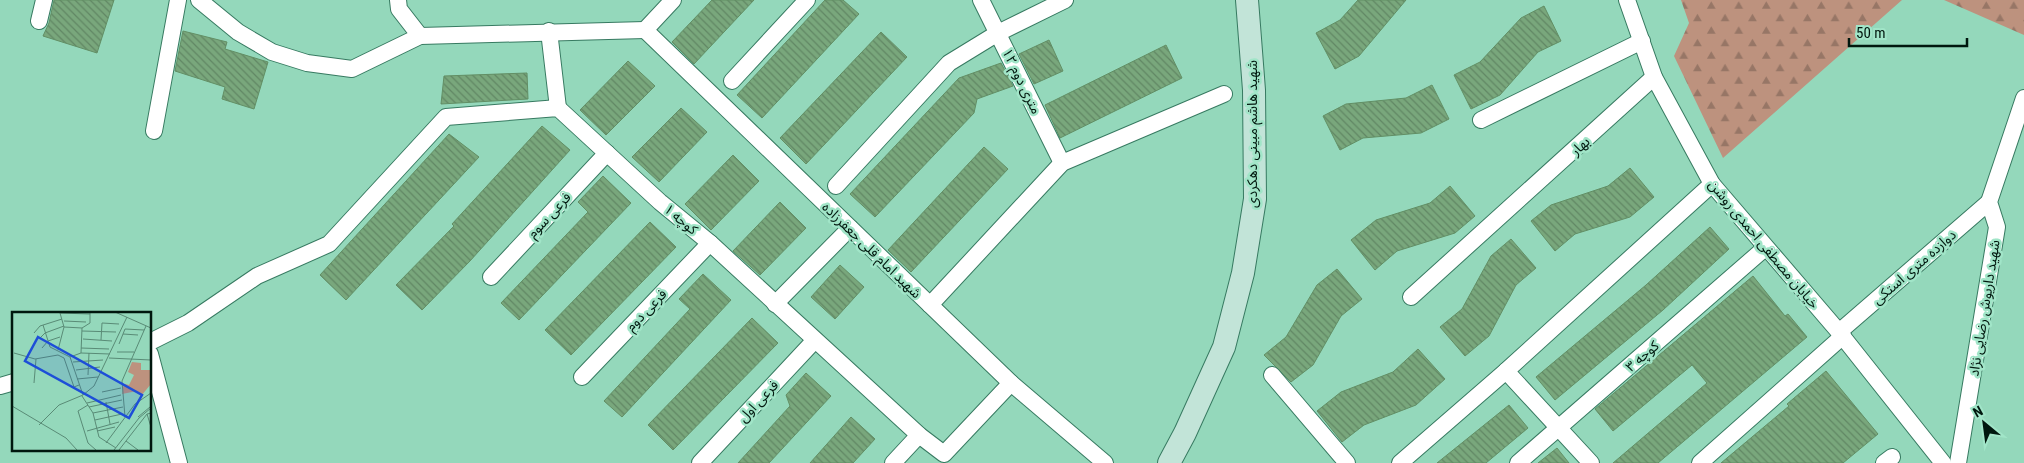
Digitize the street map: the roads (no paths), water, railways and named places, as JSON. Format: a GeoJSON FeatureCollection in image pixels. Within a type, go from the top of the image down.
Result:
{"type":"FeatureCollection","features":[{"type":"Feature","properties":{"kind":"main road","name":"شهید هاشم مبینی دهکردی"},"geometry":{"type":"LineString","coordinates":[[1169,463],[1185,433],[1224,347],[1243,273],[1255,199],[1254,90],[1247,0]]}},
{"type":"Feature","properties":{"kind":"street"},"geometry":{"type":"LineString","coordinates":[[39,21],[44,0]]}},
{"type":"Feature","properties":{"kind":"street"},"geometry":{"type":"LineString","coordinates":[[154,131],[178,0]]}},
{"type":"Feature","properties":{"kind":"street"},"geometry":{"type":"LineString","coordinates":[[199,0],[238,32],[272,52],[307,62],[352,69],[420,36],[645,30],[672,0]]}},
{"type":"Feature","properties":{"kind":"street"},"geometry":{"type":"LineString","coordinates":[[398,0],[399,9],[420,36]]}},
{"type":"Feature","properties":{"kind":"street"},"geometry":{"type":"LineString","coordinates":[[732,81],[807,0]]}},
{"type":"Feature","properties":{"kind":"street","name":"۱۲ متری دوم"},"geometry":{"type":"LineString","coordinates":[[981,0],[1062,163]]}},
{"type":"Feature","properties":{"kind":"street"},"geometry":{"type":"LineString","coordinates":[[836,186],[949,63],[998,32],[1065,0]]}},
{"type":"Feature","properties":{"kind":"street","name":"خیابان مصطفی احمدی روشن"},"geometry":{"type":"LineString","coordinates":[[1627,0],[1654,77],[1712,184],[1765,248],[1841,334],[1943,463]]}},
{"type":"Feature","properties":{"kind":"street","name":"شهید امام قلی جعفرزاده"},"geometry":{"type":"LineString","coordinates":[[645,30],[930,306],[1011,382],[1105,463]]}},
{"type":"Feature","properties":{"kind":"street"},"geometry":{"type":"LineString","coordinates":[[151,342],[188,323],[258,276],[330,244],[446,117],[558,108],[549,32]]}},
{"type":"Feature","properties":{"kind":"street"},"geometry":{"type":"LineString","coordinates":[[1481,120],[1642,41]]}},
{"type":"Feature","properties":{"kind":"street","name":"بهار"},"geometry":{"type":"LineString","coordinates":[[1412,297],[1654,77]]}},
{"type":"Feature","properties":{"kind":"street"},"geometry":{"type":"LineString","coordinates":[[930,306],[1062,163],[1224,94]]}},
{"type":"Feature","properties":{"kind":"street"},"geometry":{"type":"LineString","coordinates":[[1989,202],[2024,98]]}},
{"type":"Feature","properties":{"kind":"street","name":"کوچه ۱"},"geometry":{"type":"LineString","coordinates":[[558,108],[710,242],[919,436],[940,458],[1011,382]]}},
{"type":"Feature","properties":{"kind":"street","name":"فرعی سوم"},"geometry":{"type":"LineString","coordinates":[[491,277],[607,153]]}},
{"type":"Feature","properties":{"kind":"street"},"geometry":{"type":"LineString","coordinates":[[1400,463],[1506,371],[1712,184]]}},
{"type":"Feature","properties":{"kind":"street","name":"دوازده متری استکی"},"geometry":{"type":"LineString","coordinates":[[1700,463],[1989,202]]}},
{"type":"Feature","properties":{"kind":"street","name":"شهید داریوش رضایی نژاد"},"geometry":{"type":"LineString","coordinates":[[1958,463],[1997,227],[1989,202]]}},
{"type":"Feature","properties":{"kind":"street"},"geometry":{"type":"LineString","coordinates":[[775,304],[850,228]]}},
{"type":"Feature","properties":{"kind":"street","name":"فرعی دوم"},"geometry":{"type":"LineString","coordinates":[[582,377],[710,242]]}},
{"type":"Feature","properties":{"kind":"street","name":"کوچه ۳"},"geometry":{"type":"LineString","coordinates":[[1518,463],[1765,248]]}},
{"type":"Feature","properties":{"kind":"street","name":"فرعی اول"},"geometry":{"type":"LineString","coordinates":[[700,463],[815,340]]}},
{"type":"Feature","properties":{"kind":"street"},"geometry":{"type":"LineString","coordinates":[[151,358],[179,463]]}},
{"type":"Feature","properties":{"kind":"street"},"geometry":{"type":"LineString","coordinates":[[1506,371],[1591,463]]}},
{"type":"Feature","properties":{"kind":"street"},"geometry":{"type":"LineString","coordinates":[[1272,375],[1347,463]]}},
{"type":"Feature","properties":{"kind":"street"},"geometry":{"type":"LineString","coordinates":[[893,463],[919,436]]}}]}
